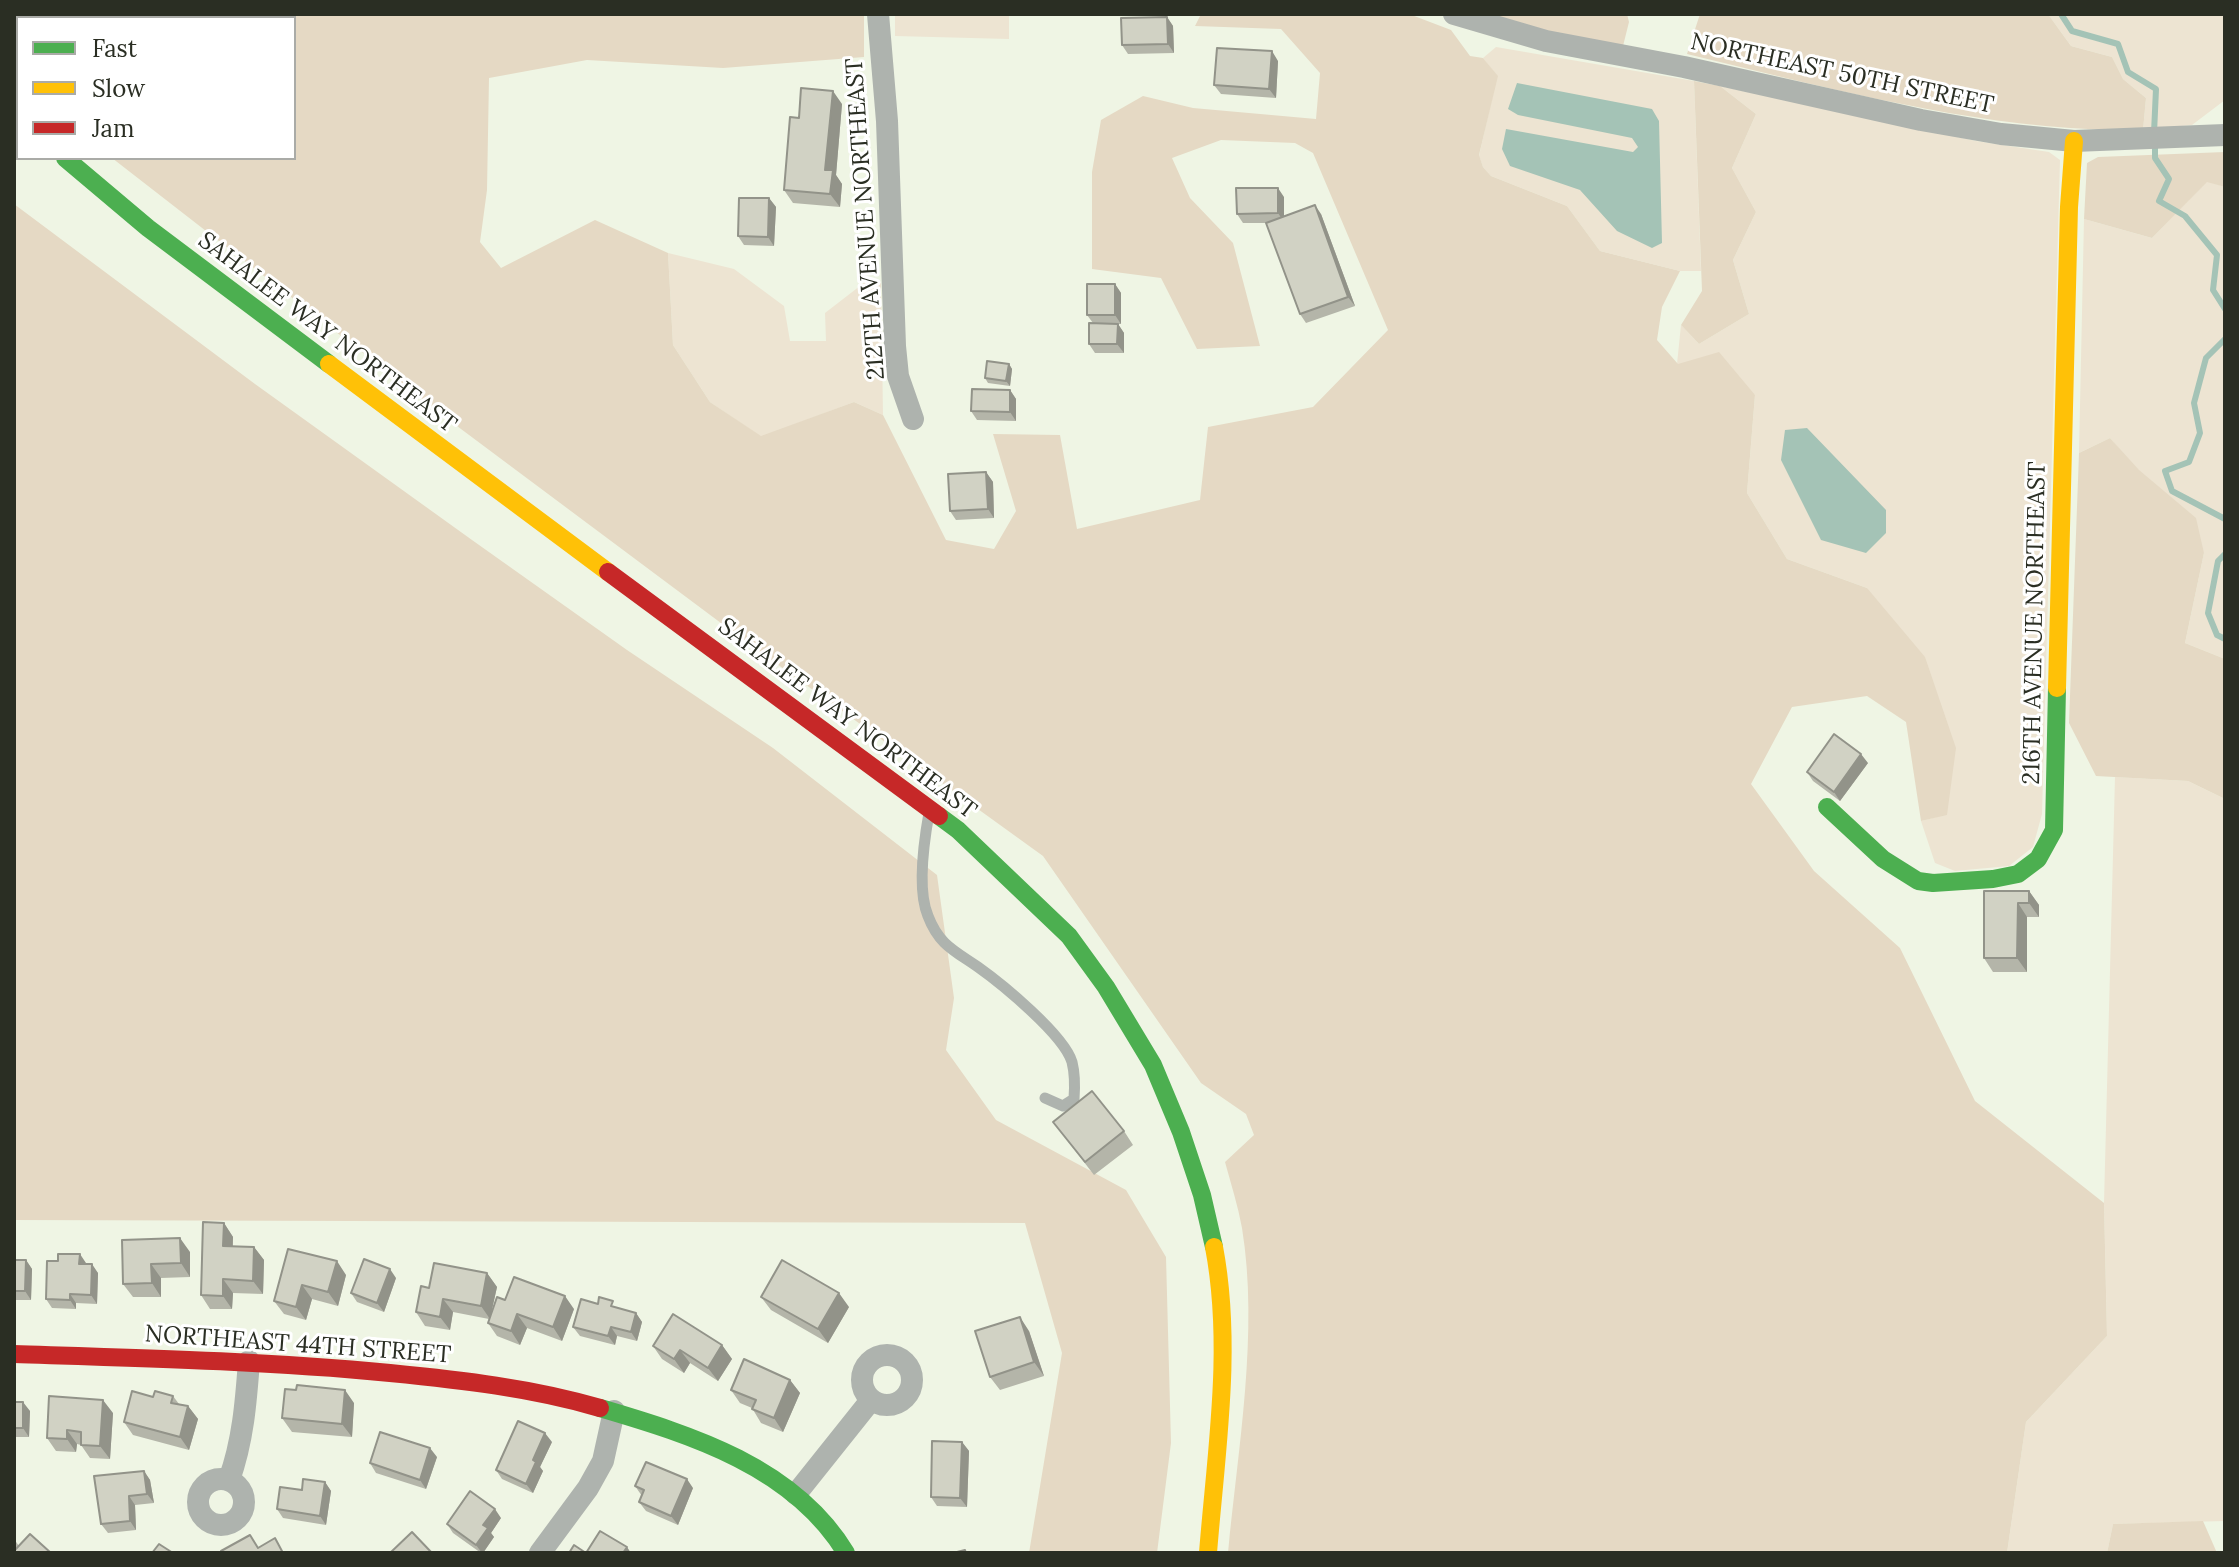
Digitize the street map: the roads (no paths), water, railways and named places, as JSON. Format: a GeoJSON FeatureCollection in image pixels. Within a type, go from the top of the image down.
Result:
{"type":"FeatureCollection","features":[{"type":"Feature","properties":{"kind":"main road","name":"216TH AVENUE NORTHEAST"},"geometry":{"type":"LineString","coordinates":[[1827,807],[1900,872],[1920,882],[2007,878],[2031,866],[2044,854],[2054,830],[2069,207],[2074,141]]}},
{"type":"Feature","properties":{"kind":"main road","name":"SAHALEE WAY NORTHEAST"},"geometry":{"type":"LineString","coordinates":[[67,160],[148,228],[958,830],[1069,936],[1106,987],[1153,1065],[1181,1132],[1202,1195],[1215,1251],[1221,1311],[1222,1383],[1208,1553]]}},
{"type":"Feature","properties":{"kind":"main road","name":"NORTHEAST 44TH STREET"},"geometry":{"type":"LineString","coordinates":[[14,1354],[323,1366],[459,1381],[548,1395],[614,1411],[714,1447],[751,1464],[796,1494]]}},
{"type":"Feature","properties":{"kind":"main road"},"geometry":{"type":"LineString","coordinates":[[796,1494],[818,1514],[846,1553]]}},
{"type":"Feature","properties":{"kind":"street","name":"212TH AVENUE NORTHEAST"},"geometry":{"type":"LineString","coordinates":[[878,14],[887,121],[895,346],[898,376],[913,419]]}},
{"type":"Feature","properties":{"kind":"street","name":"NORTHEAST 50TH STREET"},"geometry":{"type":"LineString","coordinates":[[1454,14],[1546,41],[2001,134],[2074,141],[2225,135]]}},
{"type":"Feature","properties":{"kind":"street"},"geometry":{"type":"LineString","coordinates":[[229,1480],[238,1456],[245,1415],[249,1361]]}},
{"type":"Feature","properties":{"kind":"street"},"geometry":{"type":"LineString","coordinates":[[796,1494],[871,1400]]}},
{"type":"Feature","properties":{"kind":"street"},"geometry":{"type":"LineString","coordinates":[[540,1553],[588,1488],[603,1461],[614,1411]]}},
{"type":"Feature","properties":{"kind":"lane"},"geometry":{"type":"LineString","coordinates":[[930,809],[921,854],[927,915],[944,946],[980,968],[1045,1024],[1072,1059],[1074,1099],[1063,1106],[1045,1098]]}},
{"type":"Feature","properties":{"kind":"waterway"},"geometry":{"type":"LineString","coordinates":[[2061,14],[2072,31],[2118,44],[2128,72],[2156,89],[2154,133]]}},
{"type":"Feature","properties":{"kind":"waterway"},"geometry":{"type":"LineString","coordinates":[[2155,144],[2155,158],[2169,179],[2159,201],[2185,216],[2217,255],[2213,290],[2225,309]]}},
{"type":"Feature","properties":{"kind":"waterway"},"geometry":{"type":"LineString","coordinates":[[2225,339],[2206,358],[2194,403],[2200,433],[2189,462],[2165,471],[2172,491],[2225,519]]}},
{"type":"Feature","properties":{"kind":"waterway"},"geometry":{"type":"LineString","coordinates":[[2225,554],[2218,561],[2208,613],[2217,635],[2225,639]]}}]}
